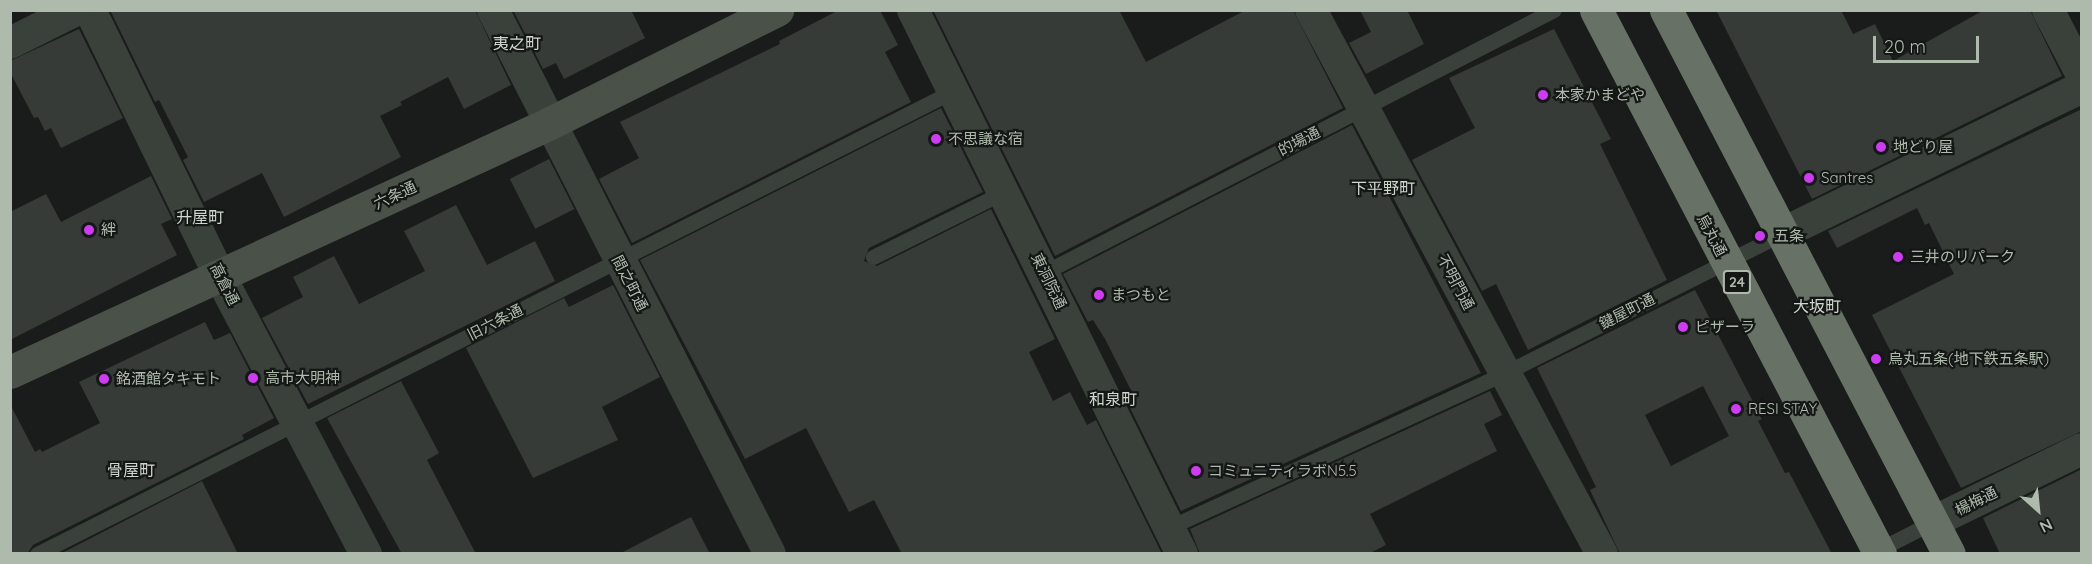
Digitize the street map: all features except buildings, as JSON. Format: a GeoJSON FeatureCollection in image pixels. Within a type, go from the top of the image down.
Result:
{"type":"FeatureCollection","features":[{"type":"Feature","properties":{"kind":"highway","name":"烏丸通"},"geometry":{"type":"LineString","coordinates":[[1596,10],[1876,552]]}},
{"type":"Feature","properties":{"kind":"highway"},"geometry":{"type":"LineString","coordinates":[[1666,10],[1949,554]]}},
{"type":"Feature","properties":{"kind":"street"},"geometry":{"type":"LineString","coordinates":[[10,43],[76,10]]}},
{"type":"Feature","properties":{"kind":"street","name":"高倉通"},"geometry":{"type":"LineString","coordinates":[[90,10],[220,276],[299,422],[366,554]]}},
{"type":"Feature","properties":{"kind":"street","name":"間之町通"},"geometry":{"type":"LineString","coordinates":[[494,10],[618,260],[770,554]]}},
{"type":"Feature","properties":{"kind":"street","name":"六条通"},"geometry":{"type":"LineString","coordinates":[[10,372],[550,123],[777,10]]}},
{"type":"Feature","properties":{"kind":"street","name":"東洞院通"},"geometry":{"type":"LineString","coordinates":[[913,10],[1045,272],[1175,541]]}},
{"type":"Feature","properties":{"kind":"street","name":"不明門通"},"geometry":{"type":"LineString","coordinates":[[1311,10],[1602,554]]}},
{"type":"Feature","properties":{"kind":"street"},"geometry":{"type":"LineString","coordinates":[[2048,10],[2082,75]]}},
{"type":"Feature","properties":{"kind":"street","name":"鍵屋町通"},"geometry":{"type":"LineString","coordinates":[[1783,233],[2082,87]]}},
{"type":"Feature","properties":{"kind":"street","name":"楊梅通"},"geometry":{"type":"LineString","coordinates":[[1933,522],[2082,449]]}},
{"type":"Feature","properties":{"kind":"lane","name":"的場通"},"geometry":{"type":"LineString","coordinates":[[1045,272],[1554,10]]}},
{"type":"Feature","properties":{"kind":"lane","name":"旧六条通"},"geometry":{"type":"LineString","coordinates":[[37,554],[953,91]]}},
{"type":"Feature","properties":{"kind":"lane"},"geometry":{"type":"LineString","coordinates":[[873,257],[1004,192]]}},
{"type":"Feature","properties":{"kind":"lane","name":"鍵屋町通"},"geometry":{"type":"LineString","coordinates":[[1175,541],[1783,233]]}},
{"type":"Feature","properties":{"kind":"lane","name":"楊梅通"},"geometry":{"type":"LineString","coordinates":[[1876,552],[1933,522]]}},
{"type":"Feature","properties":{"kind":"place","name":"本家かまどや"},"geometry":{"type":"Point","coordinates":[1543,95]}},
{"type":"Feature","properties":{"kind":"place","name":"不思議な宿"},"geometry":{"type":"Point","coordinates":[936,139]}},
{"type":"Feature","properties":{"kind":"place","name":"地どり屋"},"geometry":{"type":"Point","coordinates":[1881,147]}},
{"type":"Feature","properties":{"kind":"place","name":"Santres"},"geometry":{"type":"Point","coordinates":[1809,178]}},
{"type":"Feature","properties":{"kind":"place","name":"絆"},"geometry":{"type":"Point","coordinates":[89,230]}},
{"type":"Feature","properties":{"kind":"place","name":"五条"},"geometry":{"type":"Point","coordinates":[1760,236]}},
{"type":"Feature","properties":{"kind":"place","name":"三井のリパーク"},"geometry":{"type":"Point","coordinates":[1898,257]}},
{"type":"Feature","properties":{"kind":"place","name":"まつもと"},"geometry":{"type":"Point","coordinates":[1099,295]}},
{"type":"Feature","properties":{"kind":"place","name":"ピザーラ"},"geometry":{"type":"Point","coordinates":[1683,327]}},
{"type":"Feature","properties":{"kind":"place","name":"烏丸五条(地下鉄五条駅)"},"geometry":{"type":"Point","coordinates":[1876,359]}},
{"type":"Feature","properties":{"kind":"place","name":"高市大明神"},"geometry":{"type":"Point","coordinates":[253,378]}},
{"type":"Feature","properties":{"kind":"place","name":"銘酒館タキモト"},"geometry":{"type":"Point","coordinates":[104,379]}},
{"type":"Feature","properties":{"kind":"place","name":"RESI STAY"},"geometry":{"type":"Point","coordinates":[1736,409]}},
{"type":"Feature","properties":{"kind":"place","name":"コミュニティラボN5.5"},"geometry":{"type":"Point","coordinates":[1196,471]}},
{"type":"Feature","properties":{"kind":"district","name":"夷之町"},"geometry":{"type":"Point","coordinates":[517,43]}},
{"type":"Feature","properties":{"kind":"district","name":"下平野町"},"geometry":{"type":"Point","coordinates":[1383,188]}},
{"type":"Feature","properties":{"kind":"district","name":"升屋町"},"geometry":{"type":"Point","coordinates":[200,217]}},
{"type":"Feature","properties":{"kind":"district","name":"大坂町"},"geometry":{"type":"Point","coordinates":[1817,306]}},
{"type":"Feature","properties":{"kind":"district","name":"和泉町"},"geometry":{"type":"Point","coordinates":[1113,399]}},
{"type":"Feature","properties":{"kind":"district","name":"骨屋町"},"geometry":{"type":"Point","coordinates":[131,470]}}]}
